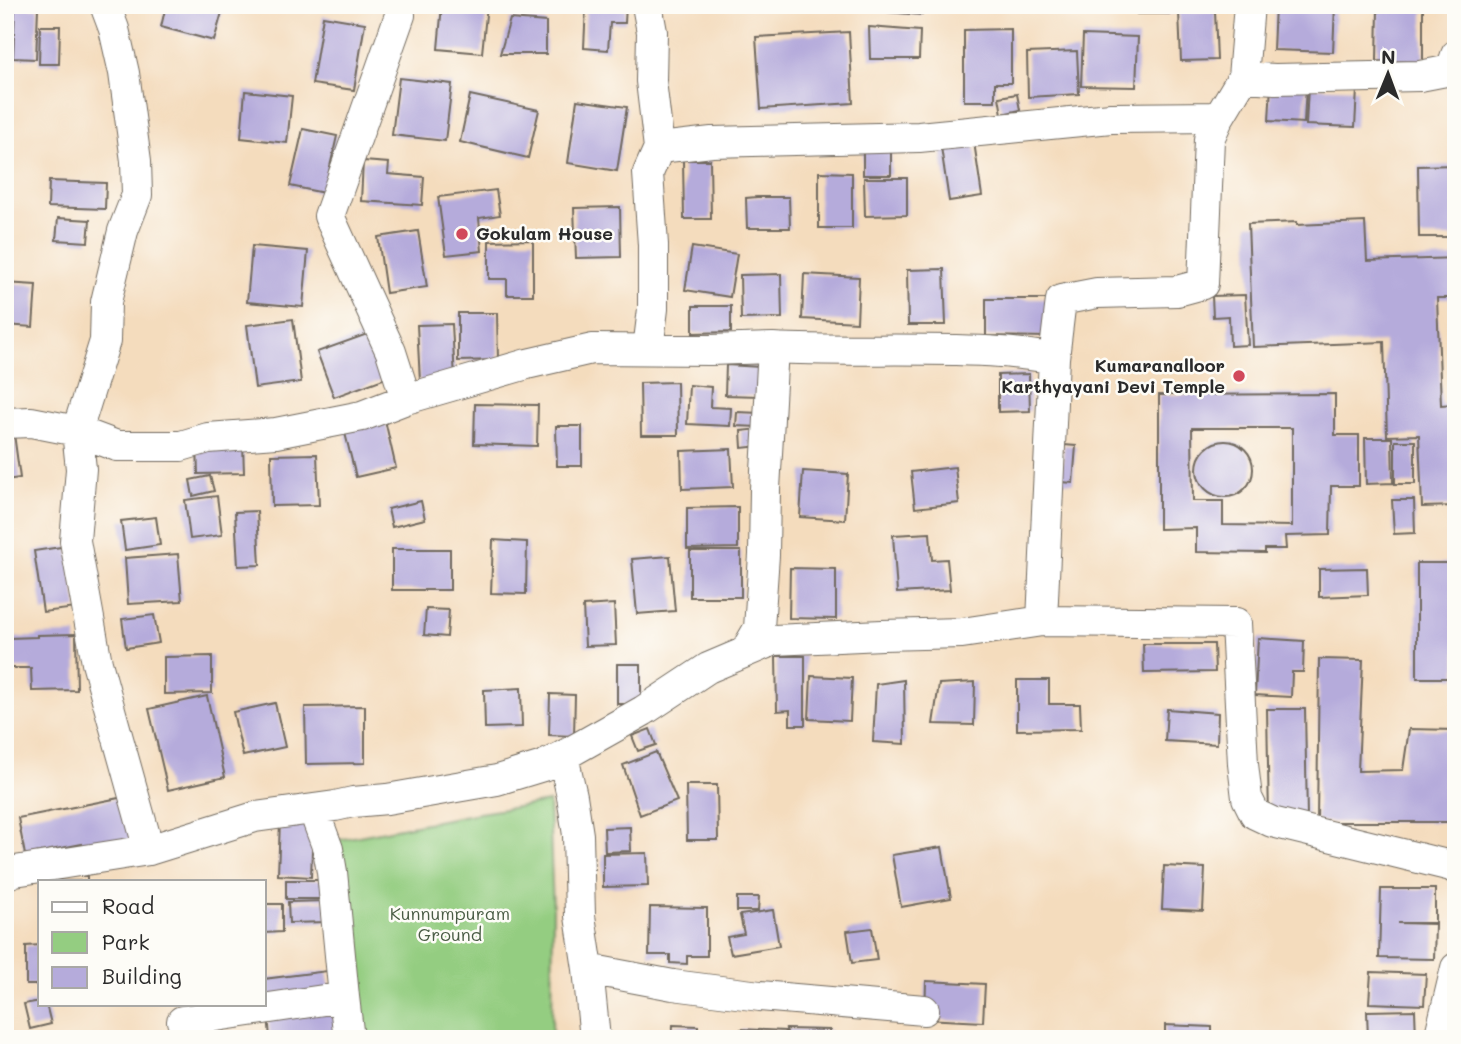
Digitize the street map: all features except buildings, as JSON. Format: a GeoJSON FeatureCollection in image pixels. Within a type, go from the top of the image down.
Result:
{"type":"FeatureCollection","features":[{"type":"Feature","properties":{"kind":"street"},"geometry":{"type":"LineString","coordinates":[[105,5],[114,29],[124,73],[136,161],[137,195],[123,231],[106,302],[105,341],[77,431],[81,469],[75,541],[97,663],[149,850]]}},
{"type":"Feature","properties":{"kind":"street"},"geometry":{"type":"LineString","coordinates":[[647,5],[652,32],[651,81],[659,148],[648,173],[653,245],[653,309],[648,349]]}},
{"type":"Feature","properties":{"kind":"street"},"geometry":{"type":"LineString","coordinates":[[1042,621],[1054,358],[1061,300],[1097,293],[1177,291],[1203,284],[1209,139],[1243,77],[1249,5]]}},
{"type":"Feature","properties":{"kind":"street"},"geometry":{"type":"LineString","coordinates":[[400,15],[329,216],[391,352],[406,399]]}},
{"type":"Feature","properties":{"kind":"street"},"geometry":{"type":"LineString","coordinates":[[1243,77],[1275,79],[1420,76],[1451,71],[1456,55]]}},
{"type":"Feature","properties":{"kind":"street"},"geometry":{"type":"LineString","coordinates":[[659,148],[712,142],[919,137],[1111,118],[1219,117]]}},
{"type":"Feature","properties":{"kind":"street"},"geometry":{"type":"LineString","coordinates":[[746,652],[759,628],[773,348]]}},
{"type":"Feature","properties":{"kind":"street"},"geometry":{"type":"LineString","coordinates":[[5,423],[31,422],[77,431],[117,446],[181,446],[208,438],[276,433],[362,416],[406,399],[527,364],[592,349],[941,350],[1002,352],[1054,358]]}},
{"type":"Feature","properties":{"kind":"street"},"geometry":{"type":"LineString","coordinates":[[5,875],[15,871],[149,850],[256,817],[497,780],[543,766],[643,711],[708,668],[774,640],[962,633],[1042,621],[1236,623],[1245,786],[1247,798],[1255,814],[1272,822],[1456,869]]}},
{"type":"Feature","properties":{"kind":"street"},"geometry":{"type":"LineString","coordinates":[[563,756],[578,835],[580,916],[595,1039]]}},
{"type":"Feature","properties":{"kind":"street"},"geometry":{"type":"LineString","coordinates":[[315,809],[328,849],[332,872],[349,1039]]}},
{"type":"Feature","properties":{"kind":"street"},"geometry":{"type":"LineString","coordinates":[[1439,1039],[1456,968]]}},
{"type":"Feature","properties":{"kind":"street"},"geometry":{"type":"LineString","coordinates":[[588,969],[673,985],[760,996],[924,1010]]}},
{"type":"Feature","properties":{"kind":"street"},"geometry":{"type":"LineString","coordinates":[[182,1021],[344,997]]}},
{"type":"Feature","properties":{"kind":"green space","name":"Kunnumpuram Ground"},"geometry":{"type":"Polygon","coordinates":[[[549,802],[553,910],[552,1039],[359,1039],[338,840],[549,802]]]}},
{"type":"Feature","properties":{"kind":"place","name":"Gokulam House"},"geometry":{"type":"Point","coordinates":[462,234]}},
{"type":"Feature","properties":{"kind":"place","name":"Kumaranalloor Karthyayani Devi Temple"},"geometry":{"type":"Point","coordinates":[1239,376]}}]}
